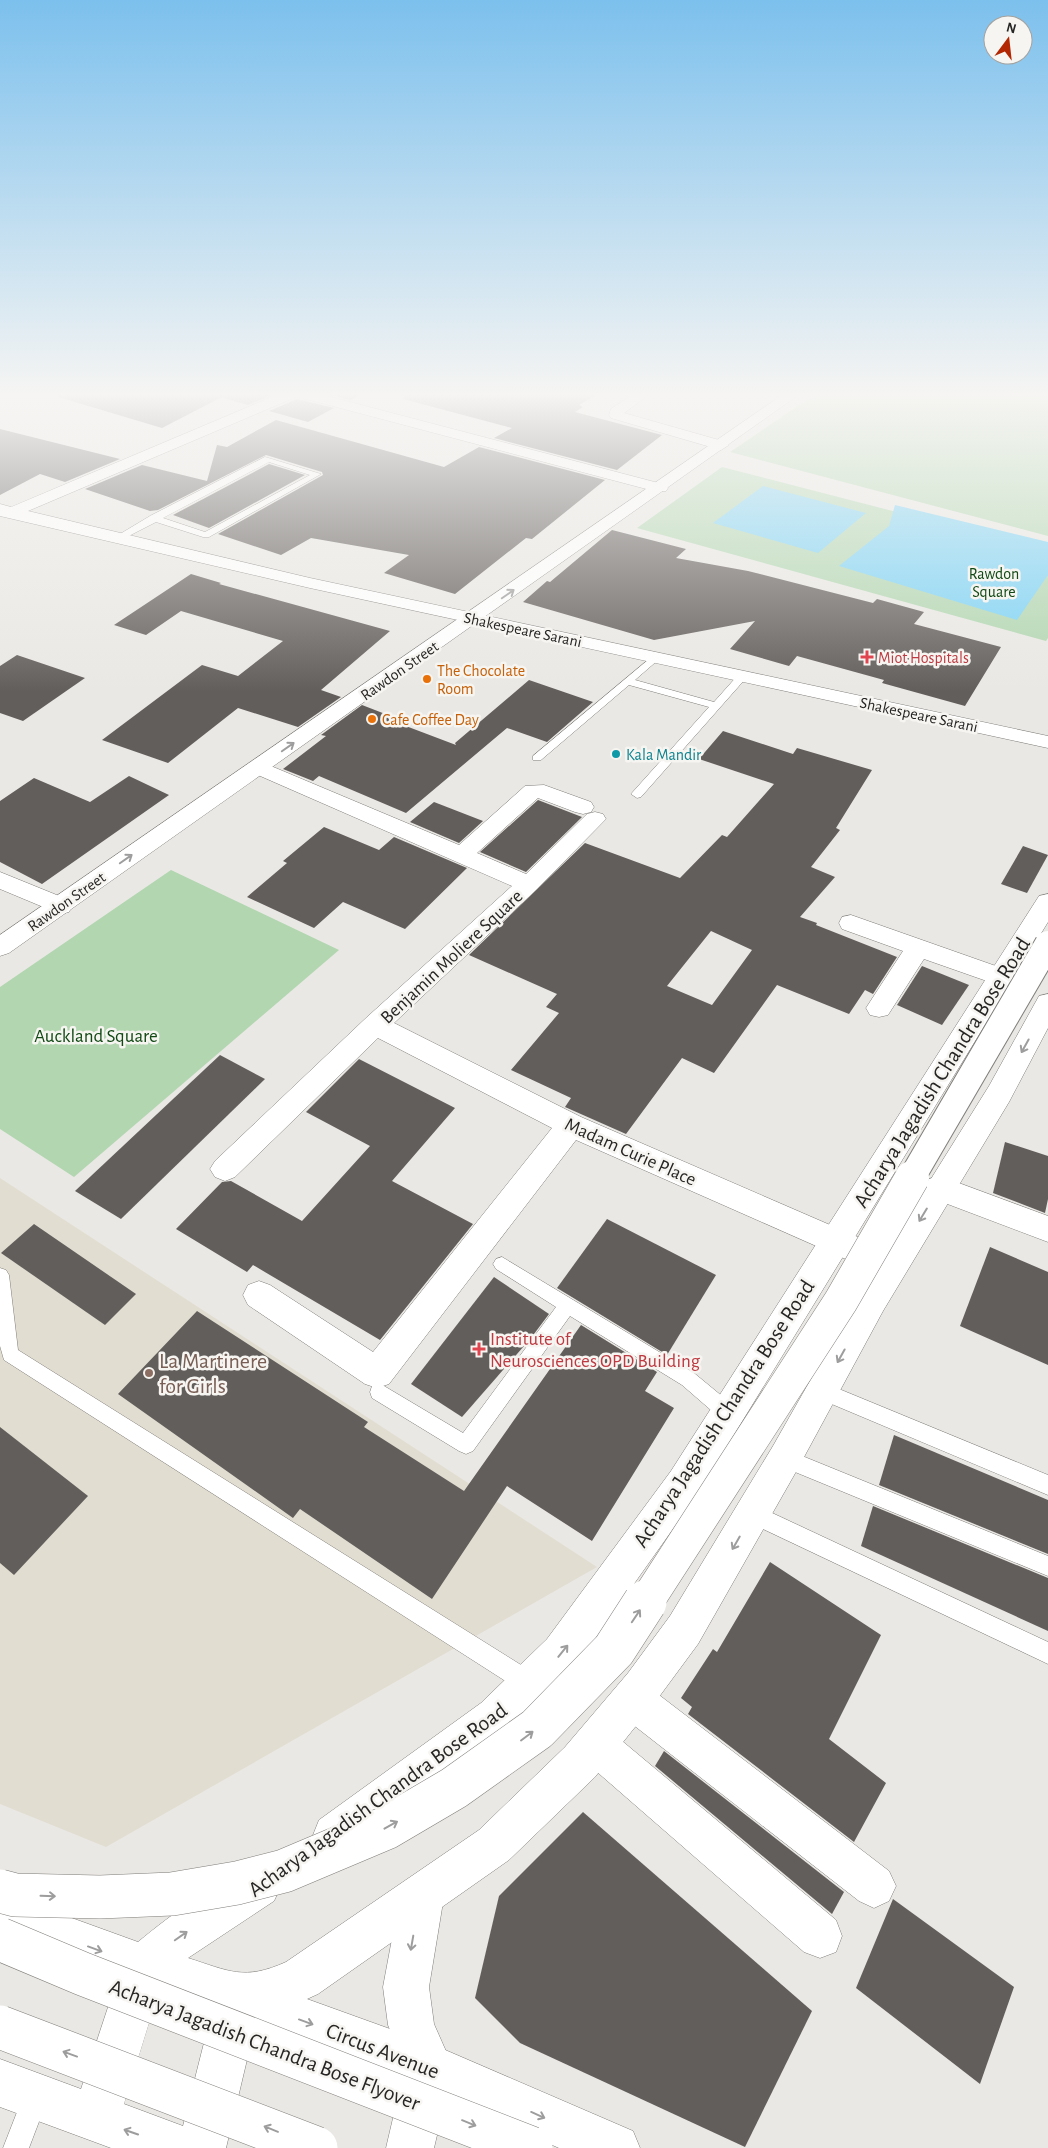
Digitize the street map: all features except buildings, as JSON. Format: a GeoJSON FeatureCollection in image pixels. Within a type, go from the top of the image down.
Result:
{"type":"FeatureCollection","features":[{"type":"Feature","properties":{"kind":"main road"},"geometry":{"type":"LineString","coordinates":[[4,513],[56,491]]}},
{"type":"Feature","properties":{"kind":"main road","name":"Rawdon Street"},"geometry":{"type":"LineString","coordinates":[[0,947],[655,491]]}},
{"type":"Feature","properties":{"kind":"main road","name":"Shakespeare Sarani"},"geometry":{"type":"LineString","coordinates":[[4,513],[120,537],[654,658],[1048,742]]}},
{"type":"Feature","properties":{"kind":"main road","name":"Benjamin Moliere Square"},"geometry":{"type":"LineString","coordinates":[[225,1169],[375,1025],[529,884],[259,767]]}},
{"type":"Feature","properties":{"kind":"main road"},"geometry":{"type":"LineString","coordinates":[[462,855],[534,791],[544,792],[589,813],[529,884]]}},
{"type":"Feature","properties":{"kind":"main road"},"geometry":{"type":"LineString","coordinates":[[0,880],[60,906]]}},
{"type":"Feature","properties":{"kind":"main road","name":"Acharya Jagadish Chandra Bose Road"},"geometry":{"type":"LineString","coordinates":[[144,1967],[179,1937],[259,1887],[349,1825],[495,1718],[561,1653],[684,1483],[1048,902]]}},
{"type":"Feature","properties":{"kind":"main road"},"geometry":{"type":"LineString","coordinates":[[851,923],[1001,977]]}},
{"type":"Feature","properties":{"kind":"main road"},"geometry":{"type":"LineString","coordinates":[[0,1891],[14,1895],[100,1897],[172,1894],[237,1883],[284,1871],[386,1828],[454,1788],[537,1729],[614,1650],[694,1529],[855,1278],[1048,944]]}},
{"type":"Feature","properties":{"kind":"main road"},"geometry":{"type":"LineString","coordinates":[[879,1008],[918,947]]}},
{"type":"Feature","properties":{"kind":"main road"},"geometry":{"type":"LineString","coordinates":[[202,2148],[239,1997],[272,1992],[302,1978],[494,1845],[580,1762],[684,1630],[753,1514],[893,1266],[998,1094],[1048,1003]]}},
{"type":"Feature","properties":{"kind":"main road","name":"Madam Curie Place"},"geometry":{"type":"LineString","coordinates":[[375,1025],[571,1125],[836,1239],[893,1266]]}},
{"type":"Feature","properties":{"kind":"main road"},"geometry":{"type":"LineString","coordinates":[[259,1295],[377,1373],[571,1125]]}},
{"type":"Feature","properties":{"kind":"main road"},"geometry":{"type":"LineString","coordinates":[[940,1188],[1048,1229]]}},
{"type":"Feature","properties":{"kind":"main road"},"geometry":{"type":"LineString","coordinates":[[632,1698],[874,1886]]}},
{"type":"Feature","properties":{"kind":"main road"},"geometry":{"type":"LineString","coordinates":[[595,1744],[820,1936]]}},
{"type":"Feature","properties":{"kind":"main road"},"geometry":{"type":"LineString","coordinates":[[410,2148],[429,2067],[411,2025],[406,1987],[422,1896]]}},
{"type":"Feature","properties":{"kind":"main road"},"geometry":{"type":"LineString","coordinates":[[0,1914],[144,1967],[95,2119]]}},
{"type":"Feature","properties":{"kind":"main road","name":"Acharya Jagadish Chandra Bose Flyover"},"geometry":{"type":"LineString","coordinates":[[0,1939],[84,1974],[532,2148]]}},
{"type":"Feature","properties":{"kind":"main road","name":"Circus Avenue"},"geometry":{"type":"LineString","coordinates":[[144,1967],[239,1997],[429,2067],[616,2148]]}},
{"type":"Feature","properties":{"kind":"main road"},"geometry":{"type":"LineString","coordinates":[[0,2027],[316,2148]]}},
{"type":"Feature","properties":{"kind":"main road"},"geometry":{"type":"LineString","coordinates":[[18,2090],[177,2148]]}},
{"type":"Feature","properties":{"kind":"lane"},"geometry":{"type":"LineString","coordinates":[[120,537],[205,491]]}},
{"type":"Feature","properties":{"kind":"lane"},"geometry":{"type":"LineString","coordinates":[[153,518],[203,536],[285,491]]}},
{"type":"Feature","properties":{"kind":"lane"},"geometry":{"type":"LineString","coordinates":[[537,758],[654,658]]}},
{"type":"Feature","properties":{"kind":"lane"},"geometry":{"type":"LineString","coordinates":[[637,794],[742,676]]}},
{"type":"Feature","properties":{"kind":"lane"},"geometry":{"type":"LineString","coordinates":[[627,681],[717,706]]}},
{"type":"Feature","properties":{"kind":"lane"},"geometry":{"type":"LineString","coordinates":[[502,1264],[688,1379],[728,1412]]}},
{"type":"Feature","properties":{"kind":"lane"},"geometry":{"type":"LineString","coordinates":[[0,1275],[10,1354],[530,1684]]}},
{"type":"Feature","properties":{"kind":"lane"},"geometry":{"type":"LineString","coordinates":[[379,1392],[466,1444],[568,1305]]}},
{"type":"Feature","properties":{"kind":"lane"},"geometry":{"type":"LineString","coordinates":[[822,1391],[1048,1486]]}},
{"type":"Feature","properties":{"kind":"lane"},"geometry":{"type":"LineString","coordinates":[[785,1458],[1048,1566]]}},
{"type":"Feature","properties":{"kind":"lane"},"geometry":{"type":"LineString","coordinates":[[753,1514],[1048,1653]]}},
{"type":"Feature","properties":{"kind":"lane"},"geometry":{"type":"LineString","coordinates":[[16,2148],[18,2090]]}},
{"type":"Feature","properties":{"kind":"shaded area","name":"La Martinere for Girls"},"geometry":{"type":"Polygon","coordinates":[[[0,1178],[597,1567],[106,1847],[0,1804],[0,1178]]]}},
{"type":"Feature","properties":{"kind":"green space","name":"Rawdon Square"},"geometry":{"type":"Polygon","coordinates":[[[688,491],[816,491],[1048,551],[1048,638],[1046,641],[637,528],[688,491]]]}},
{"type":"Feature","properties":{"kind":"green space"},"geometry":{"type":"Polygon","coordinates":[[[879,491],[1048,491],[1048,536],[879,491]]]}},
{"type":"Feature","properties":{"kind":"green space","name":"Auckland Square"},"geometry":{"type":"Polygon","coordinates":[[[171,870],[339,950],[74,1177],[0,1129],[0,987],[171,870]]]}},
{"type":"Feature","properties":{"kind":"water"},"geometry":{"type":"Polygon","coordinates":[[[756,491],[783,491],[866,513],[818,553],[713,523],[756,491]]]}},
{"type":"Feature","properties":{"kind":"water"},"geometry":{"type":"Polygon","coordinates":[[[895,505],[1048,542],[1048,575],[1017,620],[839,566],[889,526],[895,505]]]}},
{"type":"Feature","properties":{"kind":"place","name":"Miot Hospitals"},"geometry":{"type":"Point","coordinates":[867,657]}},
{"type":"Feature","properties":{"kind":"place","name":"The Chocolate Room"},"geometry":{"type":"Point","coordinates":[427,679]}},
{"type":"Feature","properties":{"kind":"place","name":"Cafe Coffee Day"},"geometry":{"type":"Point","coordinates":[372,719]}},
{"type":"Feature","properties":{"kind":"place","name":"Kala Mandir"},"geometry":{"type":"Point","coordinates":[616,754]}},
{"type":"Feature","properties":{"kind":"place","name":"Institute of Neurosciences OPD Building"},"geometry":{"type":"Point","coordinates":[479,1349]}},
{"type":"Feature","properties":{"kind":"place","name":"La Martinere for Girls"},"geometry":{"type":"Point","coordinates":[149,1373]}}]}
